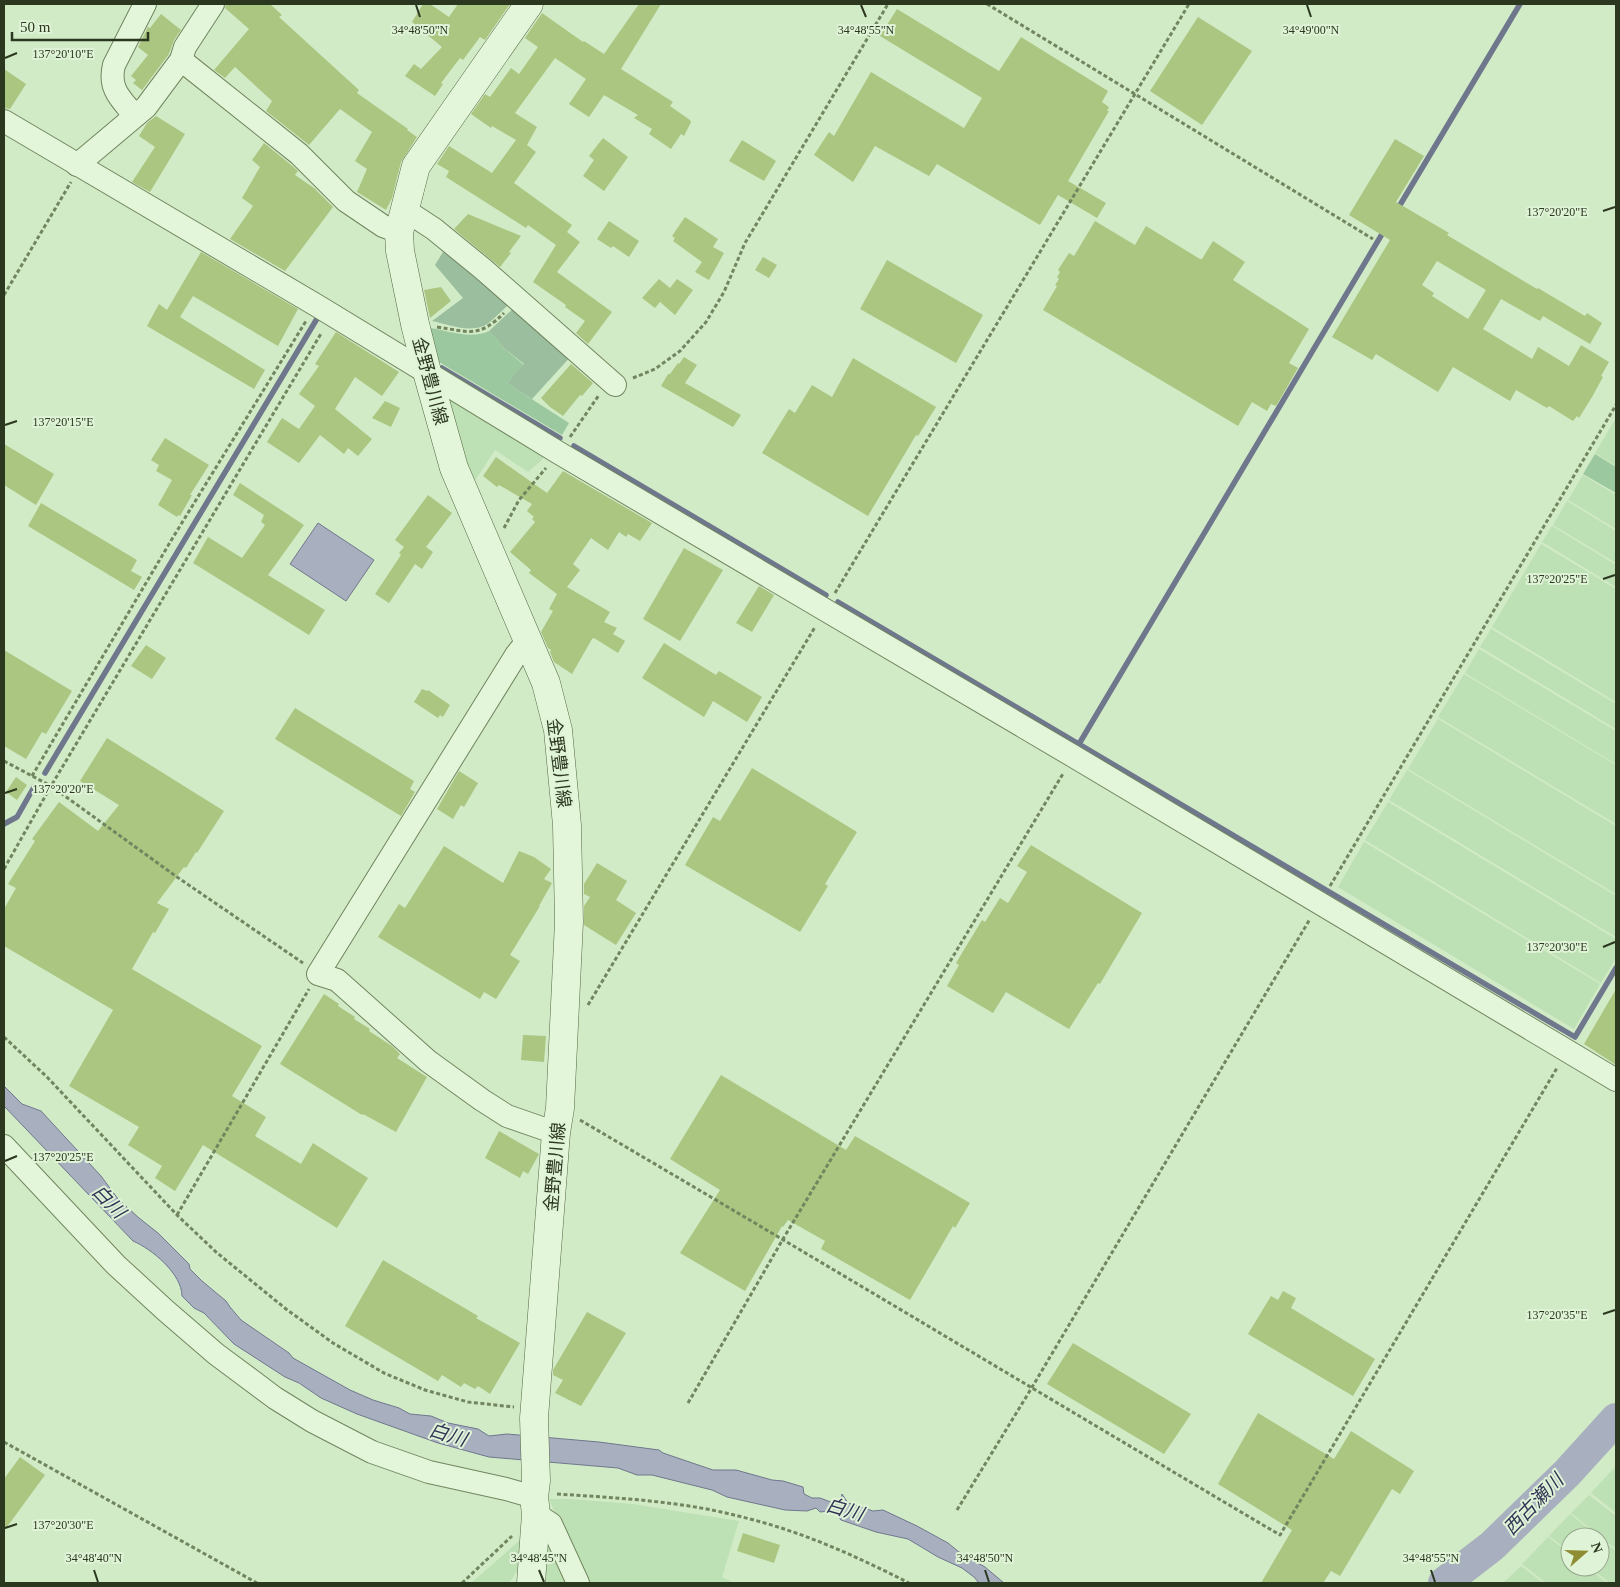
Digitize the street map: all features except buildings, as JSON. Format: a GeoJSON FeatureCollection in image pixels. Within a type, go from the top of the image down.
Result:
{"type":"FeatureCollection","features":[{"type":"Feature","properties":{"kind":"main road","name":"金野豊川線"},"geometry":{"type":"LineString","coordinates":[[529,4],[416,166],[402,221],[400,251],[427,372],[454,468],[546,683],[558,730],[567,825],[569,922],[558,1121],[534,1414],[535,1497],[532,1583]]}},
{"type":"Feature","properties":{"kind":"street"},"geometry":{"type":"LineString","coordinates":[[135,116],[112,85],[112,74],[114,65],[145,4]]}},
{"type":"Feature","properties":{"kind":"street"},"geometry":{"type":"LineString","coordinates":[[78,165],[146,107],[181,60],[185,47],[214,4]]}},
{"type":"Feature","properties":{"kind":"street"},"geometry":{"type":"LineString","coordinates":[[181,60],[299,154],[346,201],[383,226],[402,221],[434,229],[615,385]]}},
{"type":"Feature","properties":{"kind":"street"},"geometry":{"type":"LineString","coordinates":[[4,122],[324,310],[559,452],[1616,1080]]}},
{"type":"Feature","properties":{"kind":"street"},"geometry":{"type":"LineString","coordinates":[[527,641],[516,655],[318,974],[337,980],[428,1061],[482,1100],[508,1116],[558,1121]]}},
{"type":"Feature","properties":{"kind":"street"},"geometry":{"type":"LineString","coordinates":[[4,1146],[116,1265],[216,1354],[275,1398],[312,1421],[372,1452],[429,1472],[535,1497],[551,1524],[578,1583]]}},
{"type":"Feature","properties":{"kind":"path"},"geometry":{"type":"LineString","coordinates":[[615,385],[655,369],[680,351],[706,322],[724,292],[745,243],[888,4]]}},
{"type":"Feature","properties":{"kind":"path"},"geometry":{"type":"LineString","coordinates":[[987,4],[1373,239]]}},
{"type":"Feature","properties":{"kind":"path"},"geometry":{"type":"LineString","coordinates":[[588,1006],[1189,4]]}},
{"type":"Feature","properties":{"kind":"path"},"geometry":{"type":"LineString","coordinates":[[4,295],[72,180],[78,165]]}},
{"type":"Feature","properties":{"kind":"path"},"geometry":{"type":"LineString","coordinates":[[416,324],[471,332],[483,330],[492,325],[517,300]]}},
{"type":"Feature","properties":{"kind":"path"},"geometry":{"type":"LineString","coordinates":[[32,776],[172,539],[324,310]]}},
{"type":"Feature","properties":{"kind":"path"},"geometry":{"type":"LineString","coordinates":[[4,869],[324,310]]}},
{"type":"Feature","properties":{"kind":"path"},"geometry":{"type":"LineString","coordinates":[[957,1510],[1616,406]]}},
{"type":"Feature","properties":{"kind":"path"},"geometry":{"type":"LineString","coordinates":[[688,1403],[783,1239],[1073,756]]}},
{"type":"Feature","properties":{"kind":"path"},"geometry":{"type":"LineString","coordinates":[[4,761],[51,786],[177,878],[318,974],[177,1215]]}},
{"type":"Feature","properties":{"kind":"path"},"geometry":{"type":"LineString","coordinates":[[4,1037],[47,1078],[177,1215],[216,1252],[286,1309],[333,1343],[384,1373],[425,1390],[468,1402],[534,1414]]}},
{"type":"Feature","properties":{"kind":"path"},"geometry":{"type":"LineString","coordinates":[[558,1121],[783,1239],[1280,1535],[1567,1051]]}},
{"type":"Feature","properties":{"kind":"path"},"geometry":{"type":"LineString","coordinates":[[4,1442],[257,1583]]}},
{"type":"Feature","properties":{"kind":"path"},"geometry":{"type":"LineString","coordinates":[[462,1583],[535,1497],[551,1494],[635,1499],[700,1508],[743,1517],[838,1549],[909,1583]]}},
{"type":"Feature","properties":{"kind":"green space"},"geometry":{"type":"Polygon","coordinates":[[[446,247],[511,302],[484,326],[462,328],[432,321],[463,298],[435,265],[446,247]]]}},
{"type":"Feature","properties":{"kind":"green space"},"geometry":{"type":"Polygon","coordinates":[[[516,306],[573,354],[532,399],[507,383],[524,364],[505,349],[489,331],[516,306]]]}},
{"type":"Feature","properties":{"kind":"green space"},"geometry":{"type":"Polygon","coordinates":[[[426,327],[474,335],[489,331],[505,349],[524,365],[507,383],[569,423],[562,435],[434,359],[426,327]]]}},
{"type":"Feature","properties":{"kind":"green space"},"geometry":{"type":"Polygon","coordinates":[[[443,390],[544,456],[542,460],[528,472],[495,450],[472,485],[443,390]]]}},
{"type":"Feature","properties":{"kind":"green space"},"geometry":{"type":"Polygon","coordinates":[[[1616,418],[1616,466],[1595,453],[1616,418]]]}},
{"type":"Feature","properties":{"kind":"green space"},"geometry":{"type":"Polygon","coordinates":[[[1595,454],[1616,467],[1616,493],[1583,474],[1595,454]]]}},
{"type":"Feature","properties":{"kind":"green space"},"geometry":{"type":"Polygon","coordinates":[[[1583,475],[1616,495],[1616,529],[1568,500],[1583,475]]]}},
{"type":"Feature","properties":{"kind":"green space"},"geometry":{"type":"Polygon","coordinates":[[[1567,501],[1616,531],[1616,563],[1553,525],[1567,501]]]}},
{"type":"Feature","properties":{"kind":"green space"},"geometry":{"type":"Polygon","coordinates":[[[1552,526],[1616,565],[1616,587],[1542,542],[1552,526]]]}},
{"type":"Feature","properties":{"kind":"green space"},"geometry":{"type":"Polygon","coordinates":[[[1541,544],[1616,589],[1616,702],[1492,627],[1541,544]]]}},
{"type":"Feature","properties":{"kind":"green space"},"geometry":{"type":"Polygon","coordinates":[[[1491,629],[1616,704],[1616,729],[1480,647],[1491,629]]]}},
{"type":"Feature","properties":{"kind":"green space"},"geometry":{"type":"Polygon","coordinates":[[[1479,649],[1616,731],[1616,764],[1465,673],[1479,649]]]}},
{"type":"Feature","properties":{"kind":"green space"},"geometry":{"type":"Polygon","coordinates":[[[1464,674],[1616,765],[1616,824],[1438,717],[1464,674]]]}},
{"type":"Feature","properties":{"kind":"green space"},"geometry":{"type":"Polygon","coordinates":[[[1438,719],[1616,826],[1616,894],[1408,769],[1438,719]]]}},
{"type":"Feature","properties":{"kind":"green space"},"geometry":{"type":"Polygon","coordinates":[[[1407,770],[1616,896],[1616,937],[1389,800],[1407,770]]]}},
{"type":"Feature","properties":{"kind":"green space"},"geometry":{"type":"Polygon","coordinates":[[[1388,802],[1616,939],[1616,958],[1601,983],[1365,840],[1388,802]]]}},
{"type":"Feature","properties":{"kind":"green space"},"geometry":{"type":"Polygon","coordinates":[[[1364,842],[1600,984],[1574,1029],[1338,887],[1364,842]]]}},
{"type":"Feature","properties":{"kind":"green space"},"geometry":{"type":"Polygon","coordinates":[[[1616,1466],[1616,1513],[1591,1493],[1616,1466]]]}},
{"type":"Feature","properties":{"kind":"green space"},"geometry":{"type":"Polygon","coordinates":[[[1589,1495],[1616,1516],[1616,1549],[1610,1544],[1610,1527],[1588,1527],[1571,1513],[1589,1495]]]}},
{"type":"Feature","properties":{"kind":"green space"},"geometry":{"type":"Polygon","coordinates":[[[549,1499],[633,1504],[739,1521],[722,1577],[734,1583],[586,1583],[549,1499]]]}},
{"type":"Feature","properties":{"kind":"green space"},"geometry":{"type":"Polygon","coordinates":[[[1570,1514],[1586,1527],[1560,1527],[1560,1544],[1549,1536],[1570,1514]]]}},
{"type":"Feature","properties":{"kind":"green space"},"geometry":{"type":"Polygon","coordinates":[[[543,1532],[573,1583],[539,1583],[543,1532]]]}},
{"type":"Feature","properties":{"kind":"green space"},"geometry":{"type":"Polygon","coordinates":[[[1548,1537],[1560,1546],[1560,1577],[1600,1577],[1607,1583],[1546,1583],[1522,1564],[1548,1537]]]}},
{"type":"Feature","properties":{"kind":"green space"},"geometry":{"type":"Polygon","coordinates":[[[524,1539],[522,1564],[509,1583],[471,1583],[519,1541],[524,1539]]]}},
{"type":"Feature","properties":{"kind":"green space"},"geometry":{"type":"Polygon","coordinates":[[[1610,1546],[1616,1551],[1616,1583],[1610,1583],[1602,1577],[1610,1577],[1610,1546]]]}},
{"type":"Feature","properties":{"kind":"green space"},"geometry":{"type":"Polygon","coordinates":[[[1521,1566],[1543,1583],[1503,1583],[1521,1566]]]}},
{"type":"Feature","properties":{"kind":"water"},"geometry":{"type":"Polygon","coordinates":[[[318,523],[374,560],[346,601],[290,564],[318,523]]]}},
{"type":"Feature","properties":{"kind":"water","name":"白川"},"geometry":{"type":"Polygon","coordinates":[[[4,1086],[22,1104],[41,1111],[101,1176],[118,1199],[158,1233],[189,1264],[190,1269],[202,1281],[226,1301],[241,1320],[289,1353],[293,1358],[350,1390],[410,1414],[431,1416],[448,1423],[478,1429],[489,1436],[507,1434],[599,1442],[659,1450],[713,1470],[736,1470],[803,1487],[804,1494],[836,1504],[840,1502],[842,1494],[848,1503],[873,1511],[883,1510],[948,1543],[959,1552],[985,1567],[1004,1583],[979,1583],[962,1568],[938,1557],[908,1539],[876,1532],[841,1520],[836,1514],[829,1511],[820,1512],[816,1508],[807,1511],[785,1510],[727,1497],[712,1490],[652,1475],[637,1475],[618,1468],[489,1457],[438,1443],[357,1414],[321,1398],[234,1344],[204,1313],[194,1308],[182,1296],[177,1279],[165,1263],[149,1250],[133,1241],[4,1106],[4,1086]]]}},
{"type":"Feature","properties":{"kind":"waterway"},"geometry":{"type":"LineString","coordinates":[[1397,210],[1520,4]]}},
{"type":"Feature","properties":{"kind":"waterway"},"geometry":{"type":"LineString","coordinates":[[1079,744],[1385,229]]}},
{"type":"Feature","properties":{"kind":"waterway"},"geometry":{"type":"LineString","coordinates":[[45,773],[318,317]]}},
{"type":"Feature","properties":{"kind":"waterway"},"geometry":{"type":"LineString","coordinates":[[442,368],[560,438]]}},
{"type":"Feature","properties":{"kind":"waterway"},"geometry":{"type":"LineString","coordinates":[[574,446],[826,595]]}},
{"type":"Feature","properties":{"kind":"waterway"},"geometry":{"type":"LineString","coordinates":[[838,602],[1575,1037],[1616,968]]}},
{"type":"Feature","properties":{"kind":"waterway"},"geometry":{"type":"LineString","coordinates":[[4,824],[17,817],[34,787]]}},
{"type":"Feature","properties":{"kind":"waterway","name":"西古瀬川"},"geometry":{"type":"LineString","coordinates":[[1444,1583],[1492,1546],[1567,1473],[1616,1419]]}}]}
